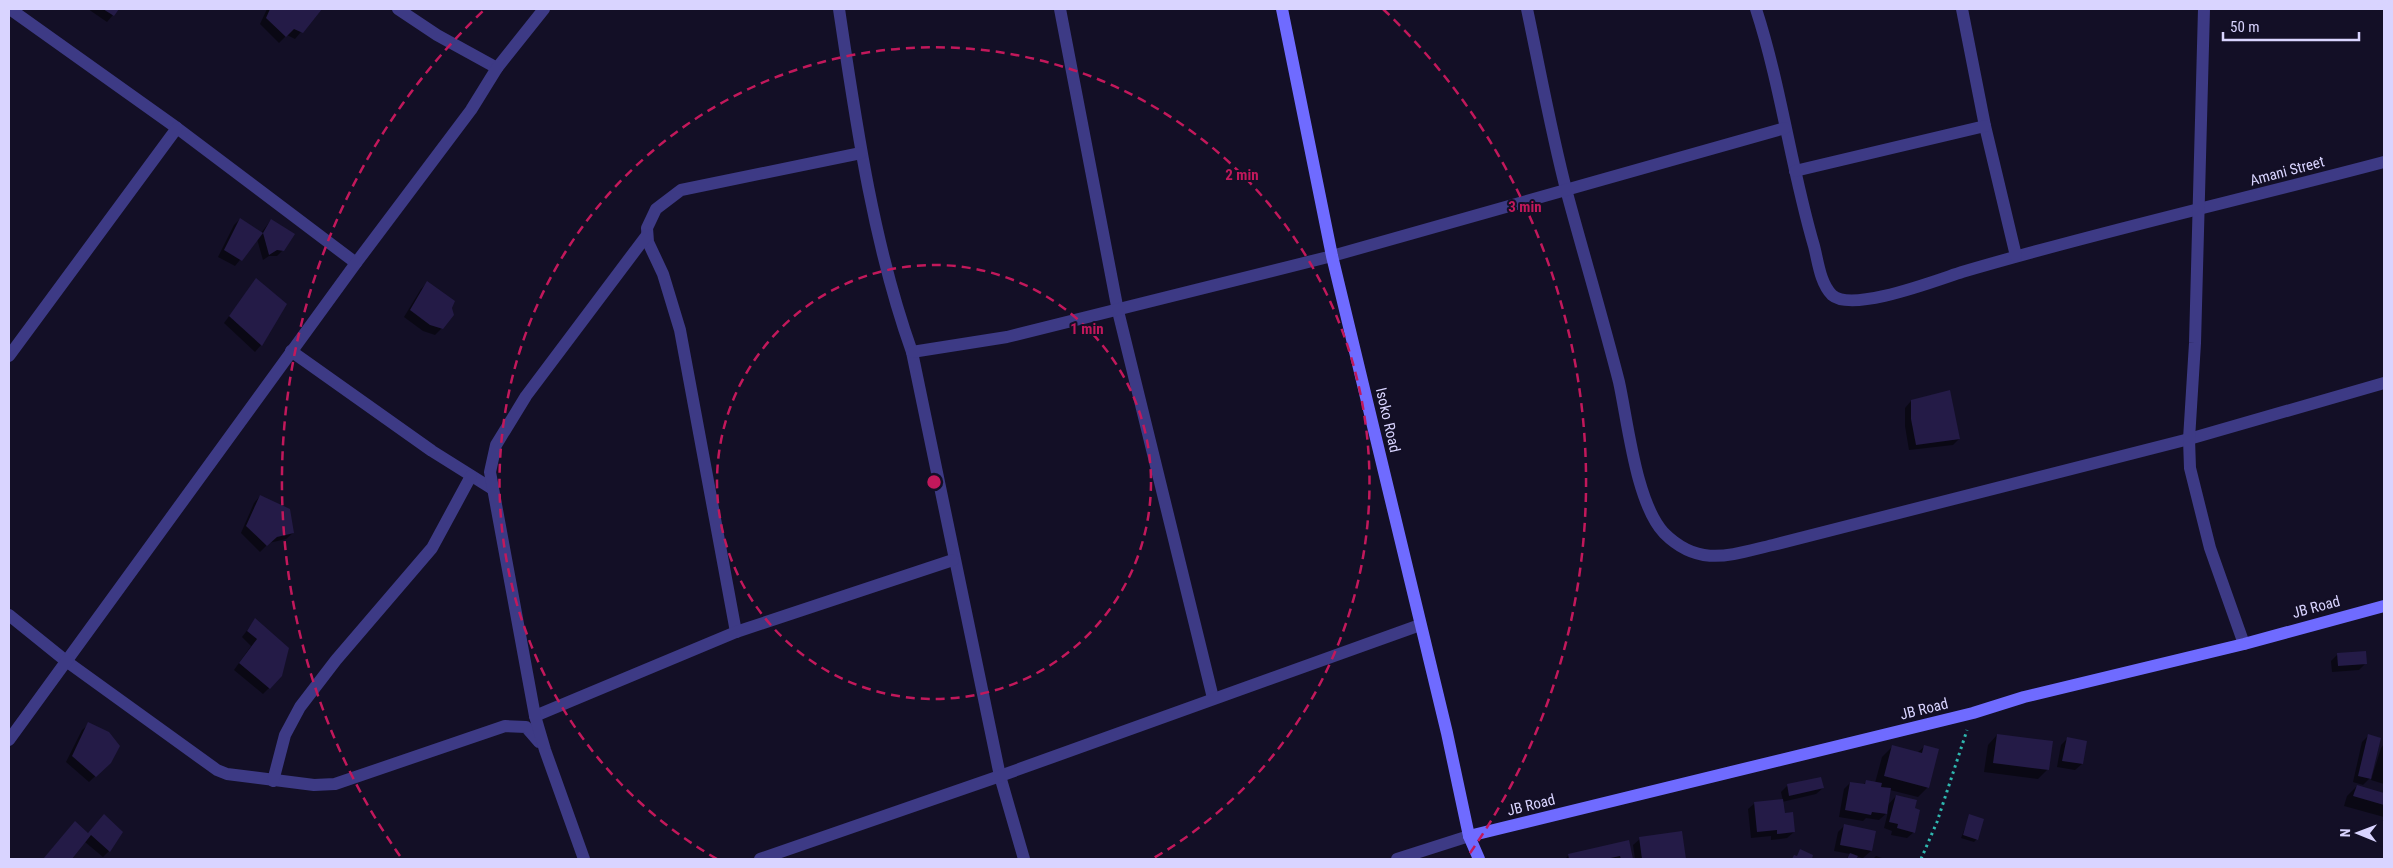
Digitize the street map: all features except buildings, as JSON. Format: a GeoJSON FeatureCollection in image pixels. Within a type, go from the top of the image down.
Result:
{"type":"FeatureCollection","features":[{"type":"Feature","properties":{"kind":"street"},"geometry":{"type":"LineString","coordinates":[[10,9],[176,128],[356,263]]}},
{"type":"Feature","properties":{"kind":"street"},"geometry":{"type":"LineString","coordinates":[[398,9],[438,35],[497,68]]}},
{"type":"Feature","properties":{"kind":"street"},"geometry":{"type":"LineString","coordinates":[[9,740],[291,351],[471,110],[497,68],[544,9]]}},
{"type":"Feature","properties":{"kind":"street"},"geometry":{"type":"LineString","coordinates":[[839,9],[861,153],[897,311],[912,352],[953,560],[1000,776],[1024,859]]}},
{"type":"Feature","properties":{"kind":"street"},"geometry":{"type":"LineString","coordinates":[[1060,9],[1118,311],[1213,698]]}},
{"type":"Feature","properties":{"kind":"street","name":"Isoko Road"},"geometry":{"type":"LineString","coordinates":[[1282,9],[1332,256],[1470,836],[1480,859]]}},
{"type":"Feature","properties":{"kind":"street"},"geometry":{"type":"LineString","coordinates":[[1527,9],[1566,191],[1619,382],[1638,473],[1649,508],[1663,532],[1687,552],[1707,556],[1732,554],[1773,546],[2189,439],[2384,383]]}},
{"type":"Feature","properties":{"kind":"street","name":"Amani Street"},"geometry":{"type":"LineString","coordinates":[[1756,9],[1806,221],[1825,284],[1833,296],[1850,301],[1876,298],[2016,256],[2384,162]]}},
{"type":"Feature","properties":{"kind":"street"},"geometry":{"type":"LineString","coordinates":[[1962,9],[1985,126],[2016,256]]}},
{"type":"Feature","properties":{"kind":"street"},"geometry":{"type":"LineString","coordinates":[[2204,9],[2195,342],[2189,439],[2190,468],[2210,548],[2244,644]]}},
{"type":"Feature","properties":{"kind":"street"},"geometry":{"type":"LineString","coordinates":[[1795,171],[1985,126]]}},
{"type":"Feature","properties":{"kind":"street"},"geometry":{"type":"LineString","coordinates":[[11,350],[176,128]]}},
{"type":"Feature","properties":{"kind":"street"},"geometry":{"type":"LineString","coordinates":[[912,352],[1007,337],[1118,311],[1332,256],[1785,128]]}},
{"type":"Feature","properties":{"kind":"street"},"geometry":{"type":"LineString","coordinates":[[584,859],[544,750],[535,716],[491,488],[491,459],[501,437],[526,396],[647,235],[649,222],[656,209],[681,190],[861,153]]}},
{"type":"Feature","properties":{"kind":"street"},"geometry":{"type":"LineString","coordinates":[[647,235],[671,296],[680,330],[736,632]]}},
{"type":"Feature","properties":{"kind":"street"},"geometry":{"type":"LineString","coordinates":[[291,351],[491,488]]}},
{"type":"Feature","properties":{"kind":"street"},"geometry":{"type":"LineString","coordinates":[[273,781],[283,741],[300,707],[336,660],[432,548],[471,476]]}},
{"type":"Feature","properties":{"kind":"street"},"geometry":{"type":"LineString","coordinates":[[535,716],[736,632],[953,560]]}},
{"type":"Feature","properties":{"kind":"street","name":"JB Road"},"geometry":{"type":"LineString","coordinates":[[1470,836],[1973,713],[2024,696],[2244,644],[2384,606]]}},
{"type":"Feature","properties":{"kind":"street"},"geometry":{"type":"LineString","coordinates":[[9,615],[66,660],[217,770],[233,776],[314,785],[334,784],[505,726],[526,727],[536,736],[544,750]]}},
{"type":"Feature","properties":{"kind":"street"},"geometry":{"type":"LineString","coordinates":[[760,859],[1000,776],[1420,625]]}},
{"type":"Feature","properties":{"kind":"street"},"geometry":{"type":"LineString","coordinates":[[1397,859],[1470,836]]}},
{"type":"Feature","properties":{"kind":"path"},"geometry":{"type":"LineString","coordinates":[[1921,859],[1937,822],[1973,713]]}}]}
